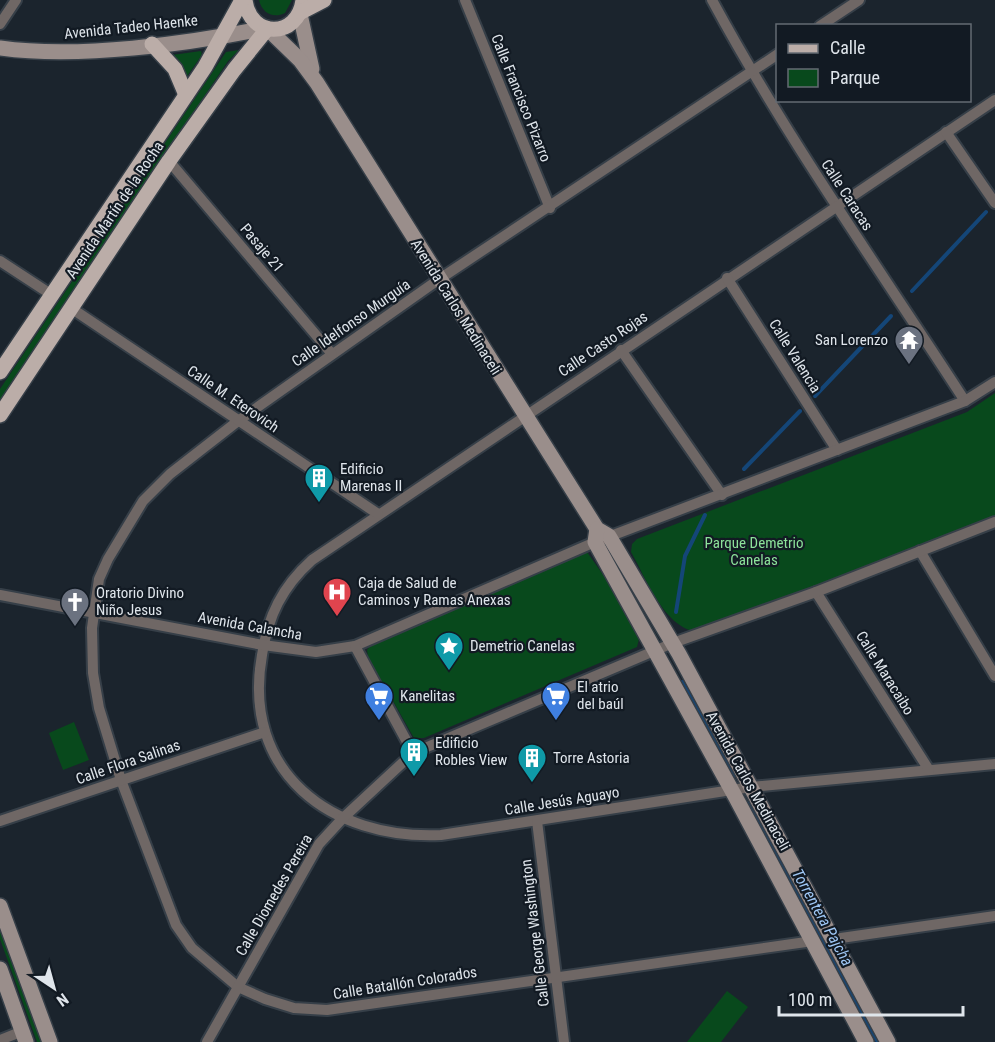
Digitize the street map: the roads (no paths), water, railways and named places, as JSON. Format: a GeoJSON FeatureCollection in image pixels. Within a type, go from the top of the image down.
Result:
{"type":"FeatureCollection","features":[{"type":"Feature","properties":{"kind":"main road"},"geometry":{"type":"LineString","coordinates":[[243,0],[250,18],[267,29],[286,27],[301,9],[324,0]]}},
{"type":"Feature","properties":{"kind":"main road","name":"Avenida Martín de la Rocha"},"geometry":{"type":"LineString","coordinates":[[0,372],[186,95],[223,37],[243,0]]}},
{"type":"Feature","properties":{"kind":"main road","name":"Avenida Carlos Medinaceli"},"geometry":{"type":"LineString","coordinates":[[301,9],[308,57],[317,83]]}},
{"type":"Feature","properties":{"kind":"main road","name":"Avenida Martín de la Rocha"},"geometry":{"type":"LineString","coordinates":[[0,415],[169,160],[234,70],[267,29]]}},
{"type":"Feature","properties":{"kind":"main road","name":"Avenida Tadeo Haenke"},"geometry":{"type":"LineString","coordinates":[[0,48],[56,53],[223,37],[267,29]]}},
{"type":"Feature","properties":{"kind":"main road","name":"Avenida Carlos Medinaceli"},"geometry":{"type":"LineString","coordinates":[[267,29],[300,60],[317,83],[600,536],[673,643],[888,1042]]}},
{"type":"Feature","properties":{"kind":"main road"},"geometry":{"type":"LineString","coordinates":[[152,44],[175,69],[186,95]]}},
{"type":"Feature","properties":{"kind":"main road","name":"Avenida Carlos Medinaceli"},"geometry":{"type":"LineString","coordinates":[[600,536],[655,651],[866,1042]]}},
{"type":"Feature","properties":{"kind":"main road"},"geometry":{"type":"LineString","coordinates":[[0,906],[50,1042]]}},
{"type":"Feature","properties":{"kind":"main road"},"geometry":{"type":"LineString","coordinates":[[0,969],[24,1037]]}},
{"type":"Feature","properties":{"kind":"street"},"geometry":{"type":"LineString","coordinates":[[0,24],[16,0]]}},
{"type":"Feature","properties":{"kind":"street","name":"Calle Francisco Pizarro"},"geometry":{"type":"LineString","coordinates":[[465,0],[550,208]]}},
{"type":"Feature","properties":{"kind":"street","name":"Calle Caracas"},"geometry":{"type":"LineString","coordinates":[[712,0],[751,72],[835,206],[966,401]]}},
{"type":"Feature","properties":{"kind":"street"},"geometry":{"type":"LineString","coordinates":[[823,24],[859,0]]}},
{"type":"Feature","properties":{"kind":"street","name":"Calle Idelfonso Murguía"},"geometry":{"type":"LineString","coordinates":[[93,612],[99,579],[121,534],[143,501],[170,474],[238,421],[438,280],[550,208],[776,55]]}},
{"type":"Feature","properties":{"kind":"street","name":"Calle Casto Rojas"},"geometry":{"type":"LineString","coordinates":[[263,645],[268,623],[290,580],[312,560],[727,278],[995,100]]}},
{"type":"Feature","properties":{"kind":"street"},"geometry":{"type":"LineString","coordinates":[[946,132],[995,203]]}},
{"type":"Feature","properties":{"kind":"street","name":"Pasaje 21"},"geometry":{"type":"LineString","coordinates":[[169,160],[332,354]]}},
{"type":"Feature","properties":{"kind":"street"},"geometry":{"type":"LineString","coordinates":[[0,261],[51,296]]}},
{"type":"Feature","properties":{"kind":"street","name":"Calle Valencia"},"geometry":{"type":"LineString","coordinates":[[727,278],[837,450]]}},
{"type":"Feature","properties":{"kind":"street","name":"Calle M. Eterovich"},"geometry":{"type":"LineString","coordinates":[[71,308],[378,514]]}},
{"type":"Feature","properties":{"kind":"street"},"geometry":{"type":"LineString","coordinates":[[621,350],[722,495]]}},
{"type":"Feature","properties":{"kind":"street"},"geometry":{"type":"LineString","coordinates":[[995,382],[966,401],[722,495],[600,536],[355,646],[413,753],[673,643],[816,592],[995,522]]}},
{"type":"Feature","properties":{"kind":"street"},"geometry":{"type":"LineString","coordinates":[[920,551],[995,676]]}},
{"type":"Feature","properties":{"kind":"street","name":"Calle Maracaibo"},"geometry":{"type":"LineString","coordinates":[[816,592],[929,771]]}},
{"type":"Feature","properties":{"kind":"street","name":"Avenida Calancha"},"geometry":{"type":"LineString","coordinates":[[0,594],[263,645],[316,651],[355,646]]}},
{"type":"Feature","properties":{"kind":"street","name":"Calle Batallón Colorados"},"geometry":{"type":"LineString","coordinates":[[93,612],[93,673],[99,708],[121,780],[176,925],[192,948],[238,987],[294,1008],[327,1010],[813,941]]}},
{"type":"Feature","properties":{"kind":"street","name":"Calle Jesús Aguayo"},"geometry":{"type":"LineString","coordinates":[[263,645],[257,681],[265,732],[285,772],[320,806],[342,819],[378,832],[410,837],[441,835],[731,789],[995,764]]}},
{"type":"Feature","properties":{"kind":"street","name":"Calle Flora Salinas"},"geometry":{"type":"LineString","coordinates":[[0,821],[265,732]]}},
{"type":"Feature","properties":{"kind":"street","name":"Calle Diomedes Pereira"},"geometry":{"type":"LineString","coordinates":[[207,1042],[319,844],[342,819],[413,753]]}},
{"type":"Feature","properties":{"kind":"street","name":"Calle George Washington"},"geometry":{"type":"LineString","coordinates":[[537,821],[564,1042]]}},
{"type":"Feature","properties":{"kind":"street"},"geometry":{"type":"LineString","coordinates":[[834,939],[995,916]]}},
{"type":"Feature","properties":{"kind":"street"},"geometry":{"type":"LineString","coordinates":[[0,1040],[24,1037]]}},
{"type":"Feature","properties":{"kind":"waterway","name":"Torrentera Pajcha"},"geometry":{"type":"LineString","coordinates":[[912,291],[986,212]]}},
{"type":"Feature","properties":{"kind":"waterway","name":"Torrentera Pajcha"},"geometry":{"type":"LineString","coordinates":[[815,396],[891,316]]}},
{"type":"Feature","properties":{"kind":"waterway","name":"Torrentera Pajcha"},"geometry":{"type":"LineString","coordinates":[[744,469],[800,411]]}},
{"type":"Feature","properties":{"kind":"waterway","name":"Torrentera Pajcha"},"geometry":{"type":"LineString","coordinates":[[676,612],[685,556],[705,515]]}},
{"type":"Feature","properties":{"kind":"waterway","name":"Torrentera Pajcha"},"geometry":{"type":"LineString","coordinates":[[682,682],[733,776]]}},
{"type":"Feature","properties":{"kind":"waterway","name":"Torrentera Pajcha"},"geometry":{"type":"LineString","coordinates":[[747,803],[878,1042]]}},
{"type":"Feature","properties":{"kind":"place","name":"San Lorenzo"},"geometry":{"type":"Point","coordinates":[909,366]}},
{"type":"Feature","properties":{"kind":"place","name":"Edificio Marenas II"},"geometry":{"type":"Point","coordinates":[319,504]}},
{"type":"Feature","properties":{"kind":"place","name":"Caja de Salud de Caminos y Ramas Anexas"},"geometry":{"type":"Point","coordinates":[337,618]}},
{"type":"Feature","properties":{"kind":"place","name":"Oratorio Divino Niño Jesus"},"geometry":{"type":"Point","coordinates":[75,628]}},
{"type":"Feature","properties":{"kind":"place","name":"Demetrio Canelas"},"geometry":{"type":"Point","coordinates":[449,672]}},
{"type":"Feature","properties":{"kind":"place","name":"Kanelitas"},"geometry":{"type":"Point","coordinates":[379,722]}},
{"type":"Feature","properties":{"kind":"place","name":"El atrio del baúl"},"geometry":{"type":"Point","coordinates":[556,722]}},
{"type":"Feature","properties":{"kind":"place","name":"Edificio Robles View"},"geometry":{"type":"Point","coordinates":[414,778]}},
{"type":"Feature","properties":{"kind":"place","name":"Torre Astoria"},"geometry":{"type":"Point","coordinates":[532,784]}},
{"type":"Feature","properties":{"kind":"park label","name":"Parque Demetrio Canelas"},"geometry":{"type":"Point","coordinates":[754,552]}}]}
